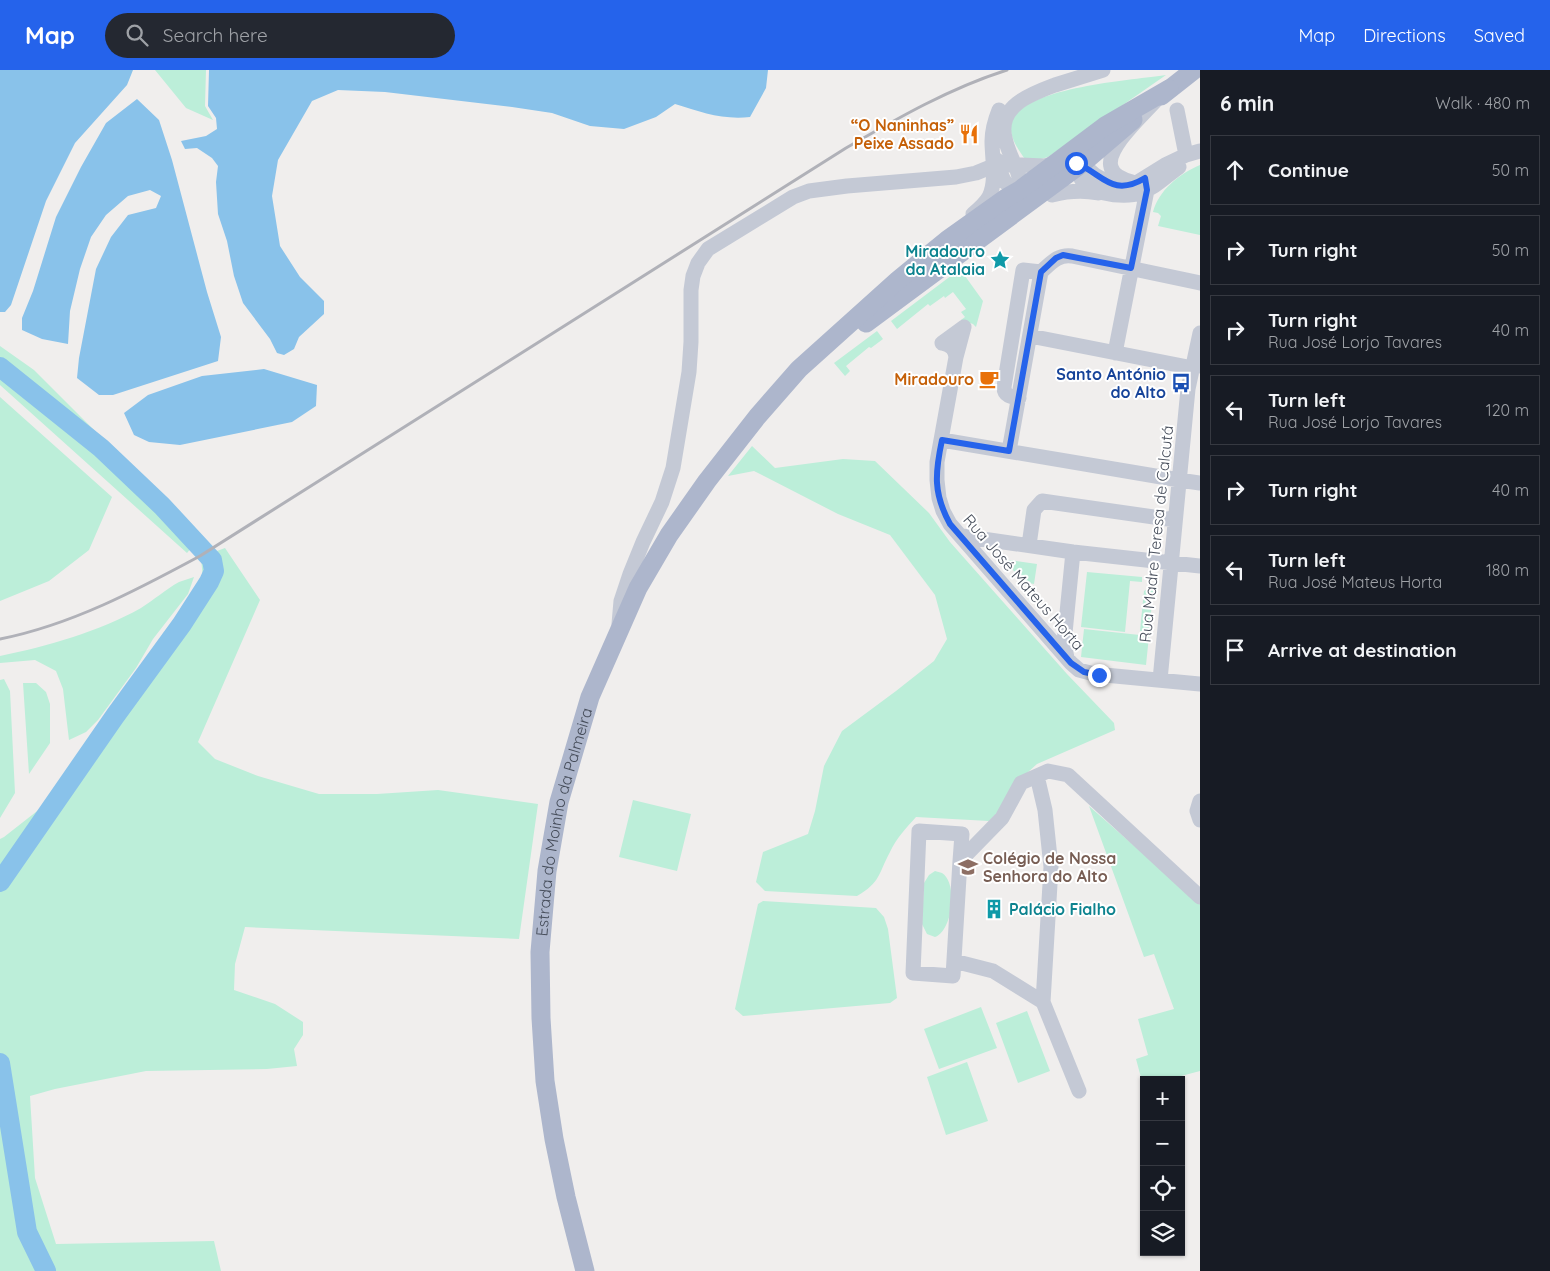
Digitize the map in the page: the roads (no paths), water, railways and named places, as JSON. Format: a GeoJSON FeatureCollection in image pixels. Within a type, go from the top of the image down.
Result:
{"type":"FeatureCollection","features":[{"type":"Feature","properties":{"kind":"main road"},"geometry":{"type":"LineString","coordinates":[[1164,94],[1194,70]]}},
{"type":"Feature","properties":{"kind":"main road","name":"Estrada do Moinho da Palmeira"},"geometry":{"type":"LineString","coordinates":[[585,1271],[554,1139],[545,1081],[541,1018],[540,952],[547,871],[559,802],[590,697],[638,588],[669,535],[707,481],[757,416],[799,369],[947,240],[1002,175],[1054,163],[1105,126],[1164,94]]}},
{"type":"Feature","properties":{"kind":"main road","name":"Estrada do Moinho da Palmeira"},"geometry":{"type":"LineString","coordinates":[[757,416],[828,352],[902,296],[1017,212],[1052,193],[1080,164],[1164,94]]}},
{"type":"Feature","properties":{"kind":"street"},"geometry":{"type":"LineString","coordinates":[[902,296],[946,256],[1009,211],[1018,201],[1020,196],[1002,175],[992,139],[998,112],[1005,100],[1033,84],[1056,77],[1094,70]]}},
{"type":"Feature","properties":{"kind":"street"},"geometry":{"type":"LineString","coordinates":[[618,631],[621,601],[630,574],[662,502],[673,468],[689,372],[693,276],[698,262],[708,249],[793,197],[810,191],[956,177],[976,173],[1002,175],[1021,182],[1004,138],[1007,114],[1024,98],[1038,91],[1103,70]]}},
{"type":"Feature","properties":{"kind":"street"},"geometry":{"type":"LineString","coordinates":[[1143,184],[1115,174],[1110,166],[1111,156],[1115,147],[1126,134],[1164,94]]}},
{"type":"Feature","properties":{"kind":"street"},"geometry":{"type":"LineString","coordinates":[[1113,195],[1086,185],[1080,176],[1080,164],[1084,152],[1092,141],[1136,108]]}},
{"type":"Feature","properties":{"kind":"street"},"geometry":{"type":"LineString","coordinates":[[1002,175],[1026,192],[1083,191],[1130,195],[1143,184],[1180,166],[1195,154],[1178,110]]}},
{"type":"Feature","properties":{"kind":"street"},"geometry":{"type":"LineString","coordinates":[[916,266],[983,206],[1002,175],[1015,164],[1044,166],[1071,161],[1086,167],[1098,177],[1116,185],[1143,184]]}},
{"type":"Feature","properties":{"kind":"street"},"geometry":{"type":"LineString","coordinates":[[1115,353],[1131,268],[1143,184]]}},
{"type":"Feature","properties":{"kind":"street"},"geometry":{"type":"LineString","coordinates":[[1009,451],[1041,272],[1056,258],[1063,255],[1200,283]]}},
{"type":"Feature","properties":{"kind":"street"},"geometry":{"type":"LineString","coordinates":[[1018,398],[1005,393],[1004,387],[1023,270],[1041,272]]}},
{"type":"Feature","properties":{"kind":"street","name":"Rua José Mateus Horta"},"geometry":{"type":"LineString","coordinates":[[956,357],[952,347],[942,343],[964,327],[956,357],[937,462],[938,498],[950,524],[1075,668],[1089,673],[1200,684]]}},
{"type":"Feature","properties":{"kind":"street","name":"Rua Madre Teresa de Calcutá"},"geometry":{"type":"LineString","coordinates":[[1160,680],[1188,389],[1196,367],[1200,334]]}},
{"type":"Feature","properties":{"kind":"street"},"geometry":{"type":"LineString","coordinates":[[1030,336],[1196,367]]}},
{"type":"Feature","properties":{"kind":"street"},"geometry":{"type":"LineString","coordinates":[[942,440],[1200,483]]}},
{"type":"Feature","properties":{"kind":"street"},"geometry":{"type":"LineString","coordinates":[[1029,545],[1034,510],[1042,501],[1175,520]]}},
{"type":"Feature","properties":{"kind":"street"},"geometry":{"type":"LineString","coordinates":[[962,536],[1073,552],[1200,566]]}},
{"type":"Feature","properties":{"kind":"street"},"geometry":{"type":"LineString","coordinates":[[1067,658],[1064,643],[1073,552]]}},
{"type":"Feature","properties":{"kind":"street"},"geometry":{"type":"LineString","coordinates":[[1050,638],[1059,637],[1065,632]]}},
{"type":"Feature","properties":{"kind":"street"},"geometry":{"type":"LineString","coordinates":[[960,861],[1002,818],[1021,783],[1048,771],[1068,776],[1200,897]]}},
{"type":"Feature","properties":{"kind":"street"},"geometry":{"type":"LineString","coordinates":[[1037,776],[1045,810],[1050,867],[1043,1002],[1079,1091]]}},
{"type":"Feature","properties":{"kind":"street"},"geometry":{"type":"LineString","coordinates":[[1200,801],[1197,811],[1200,820]]}},
{"type":"Feature","properties":{"kind":"street"},"geometry":{"type":"LineString","coordinates":[[919,831],[962,834],[960,861],[953,976],[913,973],[919,831]]}},
{"type":"Feature","properties":{"kind":"street"},"geometry":{"type":"LineString","coordinates":[[954,961],[993,971],[1043,1002]]}},
{"type":"Feature","properties":{"kind":"water"},"geometry":{"type":"Polygon","coordinates":[[[0,70],[133,70],[127,85],[75,143],[46,201],[11,305],[5,312],[0,312],[0,70]]]}},
{"type":"Feature","properties":{"kind":"water"},"geometry":{"type":"Polygon","coordinates":[[[209,70],[768,70],[766,88],[750,117],[721,116],[675,104],[656,117],[624,129],[590,126],[552,113],[385,92],[338,90],[312,101],[278,160],[272,196],[280,246],[300,277],[324,301],[324,314],[299,337],[294,349],[284,355],[277,353],[270,339],[243,303],[218,214],[216,182],[218,166],[212,158],[197,148],[185,149],[181,141],[206,136],[217,129],[216,118],[208,106],[209,70]]]}},
{"type":"Feature","properties":{"kind":"water"},"geometry":{"type":"Polygon","coordinates":[[[137,99],[159,120],[172,160],[221,337],[218,361],[113,395],[99,395],[77,378],[96,269],[111,237],[128,215],[156,208],[161,196],[150,190],[128,196],[106,215],[91,237],[80,269],[70,311],[68,344],[42,339],[22,330],[22,318],[33,291],[56,217],[81,167],[106,123],[137,99]]]}},
{"type":"Feature","properties":{"kind":"water"},"geometry":{"type":"Polygon","coordinates":[[[264,369],[317,385],[316,406],[292,422],[180,445],[149,442],[134,435],[124,413],[148,395],[202,376],[264,369]]]}},
{"type":"Feature","properties":{"kind":"waterway"},"geometry":{"type":"LineString","coordinates":[[0,367],[101,448],[162,506],[212,560],[214,571],[182,624],[115,716],[0,882]]}},
{"type":"Feature","properties":{"kind":"waterway"},"geometry":{"type":"LineString","coordinates":[[0,1063],[27,1232],[46,1271]]}},
{"type":"Feature","properties":{"kind":"railway"},"geometry":{"type":"LineString","coordinates":[[0,639],[26,633],[78,616],[128,594],[200,556],[846,148],[945,95],[1007,70]]}},
{"type":"Feature","properties":{"kind":"place","name":"“O Naninhas” Peixe Assado"},"geometry":{"type":"Point","coordinates":[969,134]}},
{"type":"Feature","properties":{"kind":"place","name":"Miradouro da Atalaia"},"geometry":{"type":"Point","coordinates":[1000,260]}},
{"type":"Feature","properties":{"kind":"place","name":"Miradouro"},"geometry":{"type":"Point","coordinates":[989,379]}},
{"type":"Feature","properties":{"kind":"place","name":"Santo António do Alto"},"geometry":{"type":"Point","coordinates":[1181,383]}},
{"type":"Feature","properties":{"kind":"place","name":"Colégio de Nossa Senhora do Alto"},"geometry":{"type":"Point","coordinates":[968,867]}},
{"type":"Feature","properties":{"kind":"place","name":"Palácio Fialho"},"geometry":{"type":"Point","coordinates":[994,909]}}]}
